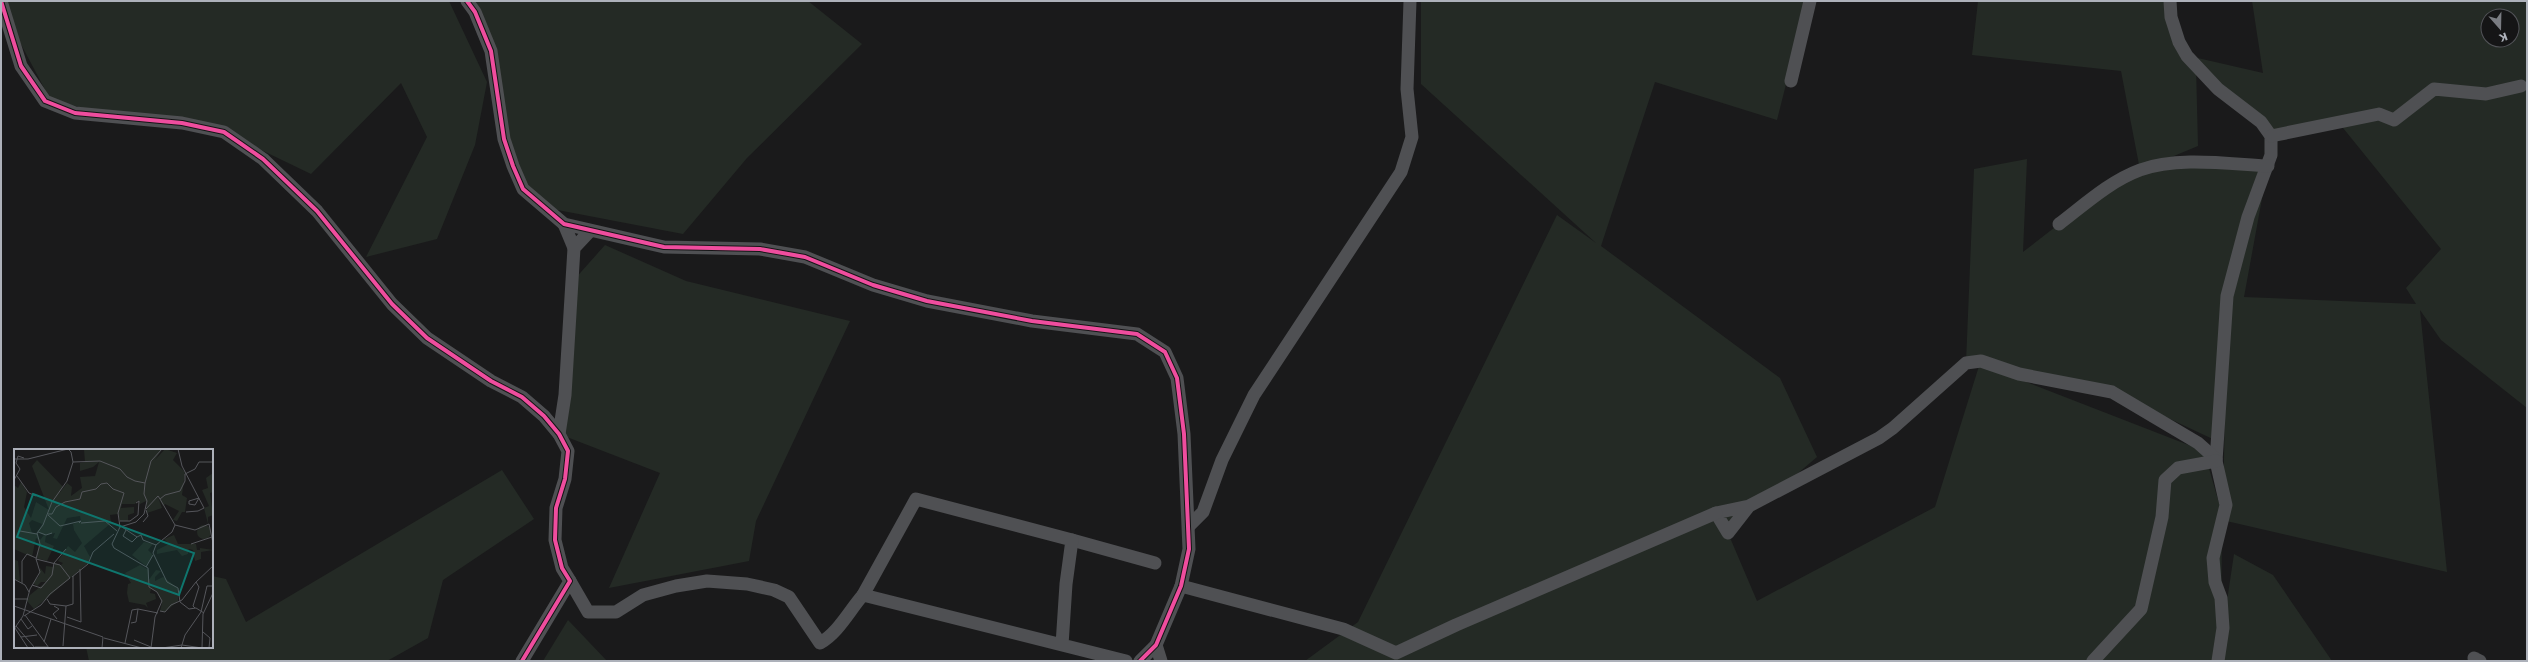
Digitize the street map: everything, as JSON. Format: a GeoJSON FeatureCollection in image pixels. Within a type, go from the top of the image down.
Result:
{"type":"FeatureCollection","features":[{"type":"Feature","properties":{"kind":"street"},"geometry":{"type":"LineString","coordinates":[[1,1],[21,66],[45,101],[75,114],[182,123],[224,132],[263,159],[317,212],[392,304],[427,338],[491,381],[522,398],[544,416],[559,434],[568,451],[565,479],[556,508],[555,540],[562,568],[588,612],[616,612],[643,595],[707,581],[747,584],[774,590],[789,597],[820,643],[832,636],[844,616],[863,595],[916,499],[1155,563]]}},
{"type":"Feature","properties":{"kind":"street"},"geometry":{"type":"LineString","coordinates":[[467,1],[475,12],[491,51],[504,139],[523,189],[564,224],[590,232],[664,247],[760,249],[805,257],[873,285],[926,301],[1032,321],[1137,334],[1165,352],[1177,378],[1184,434],[1190,525],[1189,549],[1181,586],[1156,645],[1140,661]]}},
{"type":"Feature","properties":{"kind":"street"},"geometry":{"type":"LineString","coordinates":[[1190,525],[1202,512],[1222,460],[1254,395],[1401,172],[1412,137],[1407,89],[1410,1]]}},
{"type":"Feature","properties":{"kind":"street"},"geometry":{"type":"LineString","coordinates":[[1791,81],[1810,1]]}},
{"type":"Feature","properties":{"kind":"street"},"geometry":{"type":"LineString","coordinates":[[2170,1],[2172,17],[2179,42],[2187,56],[2218,89],[2261,122],[2271,136],[2271,155],[2268,166],[2248,217],[2227,296],[2216,460],[2226,506],[2213,558],[2215,582],[2221,598],[2222,628],[2218,661]]}},
{"type":"Feature","properties":{"kind":"street"},"geometry":{"type":"LineString","coordinates":[[2271,136],[2379,114],[2394,120],[2434,89],[2486,94],[2521,86]]}},
{"type":"Feature","properties":{"kind":"street"},"geometry":{"type":"LineString","coordinates":[[2059,224],[2104,189],[2140,170],[2188,162],[2268,166]]}},
{"type":"Feature","properties":{"kind":"street"},"geometry":{"type":"LineString","coordinates":[[559,434],[566,395],[574,248],[564,224]]}},
{"type":"Feature","properties":{"kind":"street"},"geometry":{"type":"LineString","coordinates":[[574,248],[590,232]]}},
{"type":"Feature","properties":{"kind":"street"},"geometry":{"type":"LineString","coordinates":[[1181,586],[1343,629],[1396,653],[1456,625],[1716,513],[1749,506],[1879,438],[1899,423],[1966,363],[1981,360],[2019,374],[2112,392],[2198,443],[2216,460]]}},
{"type":"Feature","properties":{"kind":"street"},"geometry":{"type":"LineString","coordinates":[[2093,661],[2141,609],[2162,518],[2165,480],[2178,468],[2216,460]]}},
{"type":"Feature","properties":{"kind":"street"},"geometry":{"type":"LineString","coordinates":[[1716,513],[1728,533],[1749,506]]}},
{"type":"Feature","properties":{"kind":"street"},"geometry":{"type":"LineString","coordinates":[[1062,645],[1066,584],[1072,540]]}},
{"type":"Feature","properties":{"kind":"street"},"geometry":{"type":"LineString","coordinates":[[522,661],[570,581]]}},
{"type":"Feature","properties":{"kind":"street"},"geometry":{"type":"LineString","coordinates":[[863,595],[1126,661]]}},
{"type":"Feature","properties":{"kind":"street"},"geometry":{"type":"LineString","coordinates":[[1156,645],[1161,661]]}},
{"type":"Feature","properties":{"kind":"shaded area"},"geometry":{"type":"Polygon","coordinates":[[[1,1],[449,1],[487,82],[475,145],[437,239],[366,257],[427,137],[401,83],[311,174],[224,132],[126,120],[50,99],[5,14],[1,1]]]}},
{"type":"Feature","properties":{"kind":"shaded area"},"geometry":{"type":"Polygon","coordinates":[[[467,1],[808,1],[862,44],[747,158],[683,234],[542,207],[519,179],[491,51],[467,1]]]}},
{"type":"Feature","properties":{"kind":"shaded area"},"geometry":{"type":"Polygon","coordinates":[[[1421,1],[1807,1],[1777,120],[1655,82],[1601,246],[1780,378],[1817,457],[1728,533],[1757,601],[1935,507],[1979,366],[1966,363],[1974,169],[2027,159],[2023,252],[2104,189],[2154,167],[2268,166],[2244,297],[2416,304],[2406,288],[2441,249],[2339,123],[2271,136],[2196,66],[2198,146],[2140,170],[2121,71],[1972,55],[1978,1],[2175,1],[2179,42],[2189,56],[2263,73],[2252,1],[2527,1],[2527,408],[2441,340],[2420,310],[2447,572],[2222,520],[2221,641],[2234,554],[2273,575],[2332,661],[1305,661],[1358,622],[1557,215],[1596,243],[1421,84],[1421,1]],[[1995,370],[2204,451],[2223,517],[2225,401],[2217,441],[2121,396],[1995,370]]]}},
{"type":"Feature","properties":{"kind":"shaded area"},"geometry":{"type":"Polygon","coordinates":[[[605,245],[686,281],[850,321],[756,521],[749,561],[609,588],[660,473],[559,434],[573,281],[605,245]]]}},
{"type":"Feature","properties":{"kind":"shaded area"},"geometry":{"type":"Polygon","coordinates":[[[502,470],[534,519],[443,580],[428,638],[387,661],[89,661],[86,648],[213,648],[213,576],[226,579],[246,622],[502,470]]]}},
{"type":"Feature","properties":{"kind":"shaded area"},"geometry":{"type":"Polygon","coordinates":[[[568,620],[607,661],[543,661],[568,620]]]}},
{"type":"Feature","properties":{"kind":"cycle path"},"geometry":{"type":"LineString","coordinates":[[1,1],[21,66],[45,101],[75,113],[182,123],[224,132],[263,159],[317,211],[392,304],[427,338],[491,381],[522,397],[544,416],[559,434],[568,451],[565,479],[556,508],[555,540],[562,568],[570,581],[522,661]]}},
{"type":"Feature","properties":{"kind":"cycle path"},"geometry":{"type":"LineString","coordinates":[[467,1],[475,12],[491,51],[504,139],[523,189],[564,224],[664,247],[760,249],[805,257],[873,285],[927,301],[1032,321],[1137,334],[1165,352],[1177,378],[1184,434],[1189,549],[1181,586],[1156,645],[1140,661]]}}]}
